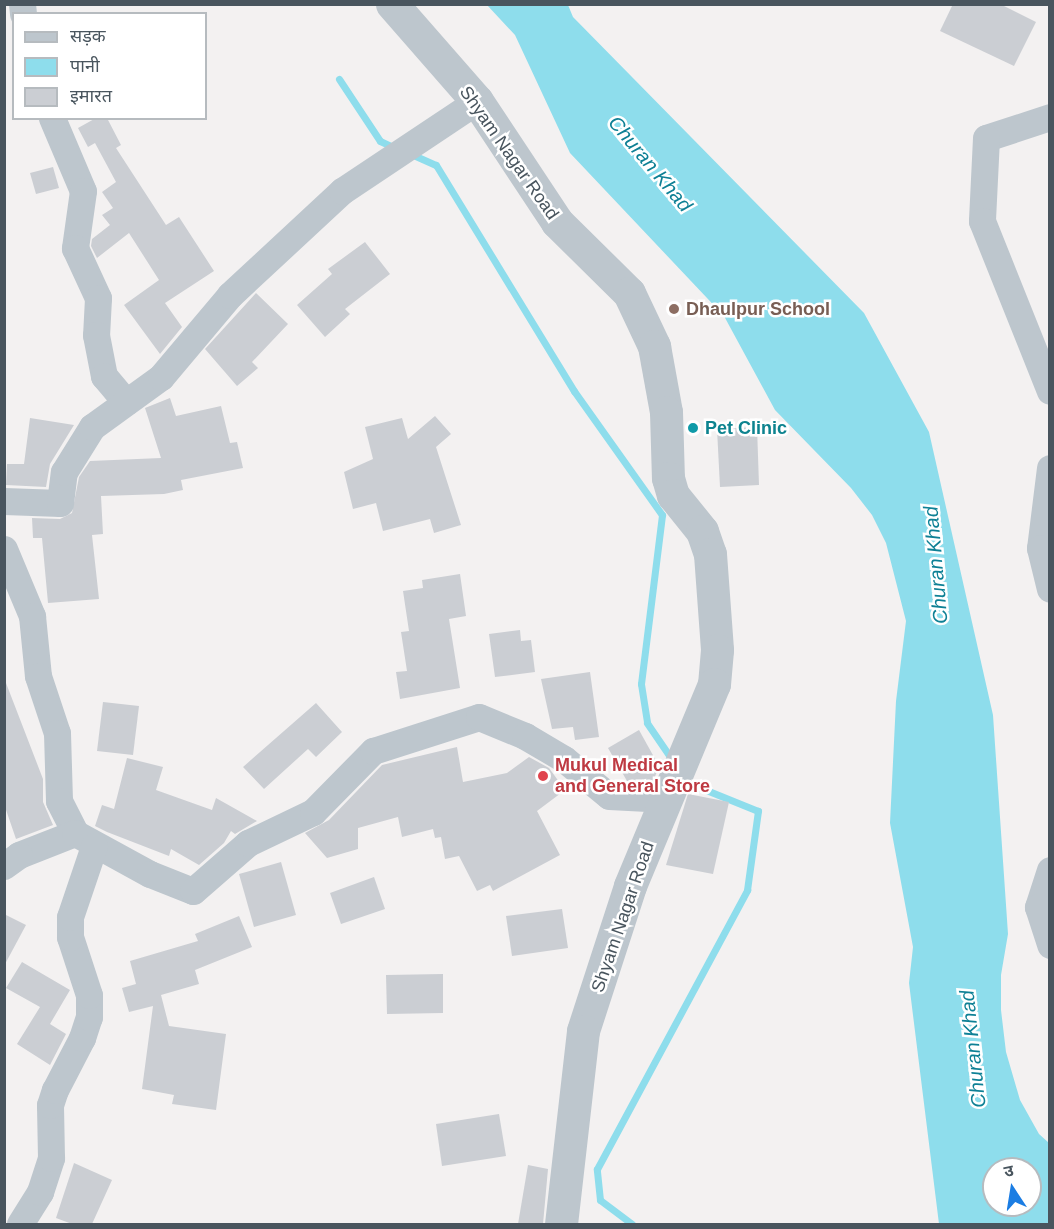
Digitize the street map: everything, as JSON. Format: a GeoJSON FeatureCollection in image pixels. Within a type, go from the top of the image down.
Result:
{"type":"FeatureCollection","features":[{"type":"Feature","properties":{"kind":"street","name":"Shyam Nagar Road"},"geometry":{"type":"LineString","coordinates":[[392,4],[477,102],[557,222],[619,281],[648,330],[666,412],[668,478],[674,495],[707,542],[717,650],[714,684],[630,886],[584,1031],[561,1224]]}},
{"type":"Feature","properties":{"kind":"street"},"geometry":{"type":"LineString","coordinates":[[4,501],[60,503],[64,472],[74,451],[92,427],[162,377],[230,295],[342,191],[477,102]]}},
{"type":"Feature","properties":{"kind":"street"},"geometry":{"type":"LineString","coordinates":[[1050,117],[986,138],[982,221],[1050,391]]}},
{"type":"Feature","properties":{"kind":"street"},"geometry":{"type":"LineString","coordinates":[[53,120],[82,191],[75,248],[98,298],[96,334],[104,376],[126,402]]}},
{"type":"Feature","properties":{"kind":"street"},"geometry":{"type":"LineString","coordinates":[[1050,468],[1040,548],[1050,589]]}},
{"type":"Feature","properties":{"kind":"street"},"geometry":{"type":"LineString","coordinates":[[4,549],[32,616],[38,676],[57,733],[59,801],[85,839],[193,891],[249,843],[313,812],[373,751],[478,717],[525,736],[564,759],[609,796],[667,798]]}},
{"type":"Feature","properties":{"kind":"street"},"geometry":{"type":"LineString","coordinates":[[4,866],[19,855],[85,839]]}},
{"type":"Feature","properties":{"kind":"street"},"geometry":{"type":"LineString","coordinates":[[30,1221],[51,1158],[50,1106],[55,1090],[82,1038],[89,1017],[89,995],[70,937],[70,917],[85,839]]}},
{"type":"Feature","properties":{"kind":"street"},"geometry":{"type":"LineString","coordinates":[[1050,870],[1038,908],[1050,945]]}},
{"type":"Feature","properties":{"kind":"water","name":"Churan Khad"},"geometry":{"type":"Polygon","coordinates":[[[487,5],[568,5],[573,17],[864,313],[929,432],[993,715],[1008,934],[1001,975],[1001,1010],[1006,1052],[1020,1100],[1039,1134],[1049,1143],[1049,1224],[939,1224],[909,983],[913,947],[890,823],[896,701],[906,621],[886,543],[872,515],[851,488],[775,410],[724,316],[570,153],[515,35],[487,5]]]}},
{"type":"Feature","properties":{"kind":"building"},"geometry":{"type":"Polygon","coordinates":[[[953,4],[1000,4],[1036,22],[1014,66],[940,31],[953,4]]]}},
{"type":"Feature","properties":{"kind":"building"},"geometry":{"type":"Polygon","coordinates":[[[92,120],[108,120],[121,145],[116,148],[166,225],[179,217],[214,271],[165,303],[182,327],[160,354],[124,305],[159,280],[129,233],[97,258],[91,246],[92,239],[110,225],[102,215],[113,208],[102,192],[116,182],[95,143],[88,147],[78,128],[92,120]]]}},
{"type":"Feature","properties":{"kind":"building"},"geometry":{"type":"Polygon","coordinates":[[[53,167],[59,188],[36,194],[30,173],[53,167]]]}},
{"type":"Feature","properties":{"kind":"building"},"geometry":{"type":"Polygon","coordinates":[[[365,242],[390,274],[345,309],[350,314],[325,337],[297,305],[332,274],[328,269],[365,242]]]}},
{"type":"Feature","properties":{"kind":"building"},"geometry":{"type":"Polygon","coordinates":[[[256,293],[288,324],[252,362],[258,368],[237,386],[205,349],[256,293]]]}},
{"type":"Feature","properties":{"kind":"building"},"geometry":{"type":"Polygon","coordinates":[[[170,398],[176,416],[221,406],[230,443],[237,442],[243,468],[181,480],[183,490],[164,494],[101,496],[103,534],[92,535],[99,599],[48,603],[42,538],[33,538],[32,518],[60,519],[72,513],[79,477],[90,461],[161,458],[145,408],[170,398]]]}},
{"type":"Feature","properties":{"kind":"building"},"geometry":{"type":"Polygon","coordinates":[[[435,416],[451,434],[436,447],[461,525],[434,533],[430,519],[383,531],[376,503],[353,509],[344,472],[373,459],[365,427],[402,418],[408,439],[435,416]]]}},
{"type":"Feature","properties":{"kind":"building"},"geometry":{"type":"Polygon","coordinates":[[[30,418],[74,425],[50,464],[46,487],[6,485],[7,464],[24,464],[30,418]]]}},
{"type":"Feature","properties":{"kind":"building"},"geometry":{"type":"Polygon","coordinates":[[[757,427],[759,485],[720,487],[717,429],[757,427]]]}},
{"type":"Feature","properties":{"kind":"building"},"geometry":{"type":"Polygon","coordinates":[[[460,574],[466,616],[449,619],[460,688],[400,699],[396,672],[407,671],[401,632],[409,631],[403,591],[423,588],[422,580],[460,574]]]}},
{"type":"Feature","properties":{"kind":"building"},"geometry":{"type":"Polygon","coordinates":[[[520,630],[521,641],[531,640],[535,672],[495,677],[489,634],[520,630]]]}},
{"type":"Feature","properties":{"kind":"building"},"geometry":{"type":"Polygon","coordinates":[[[590,672],[599,737],[575,740],[573,727],[552,729],[541,679],[590,672]]]}},
{"type":"Feature","properties":{"kind":"building"},"geometry":{"type":"Polygon","coordinates":[[[6,683],[43,779],[43,802],[53,825],[16,839],[4,804],[6,683]]]}},
{"type":"Feature","properties":{"kind":"building"},"geometry":{"type":"Polygon","coordinates":[[[103,702],[139,706],[133,755],[97,751],[103,702]]]}},
{"type":"Feature","properties":{"kind":"building"},"geometry":{"type":"Polygon","coordinates":[[[316,703],[342,732],[316,757],[308,749],[264,789],[243,767],[316,703]]]}},
{"type":"Feature","properties":{"kind":"building"},"geometry":{"type":"Polygon","coordinates":[[[639,730],[659,766],[653,782],[627,781],[608,748],[639,730]]]}},
{"type":"Feature","properties":{"kind":"building"},"geometry":{"type":"Polygon","coordinates":[[[457,747],[463,782],[507,773],[529,757],[549,768],[565,790],[537,811],[560,855],[493,891],[490,885],[477,891],[459,856],[445,859],[441,837],[435,838],[433,829],[402,837],[398,817],[358,828],[358,849],[327,858],[305,833],[329,820],[382,765],[457,747]]]}},
{"type":"Feature","properties":{"kind":"building"},"geometry":{"type":"Polygon","coordinates":[[[127,758],[163,767],[156,790],[212,810],[216,798],[257,821],[235,834],[231,831],[224,843],[199,865],[171,849],[169,856],[107,832],[95,826],[102,805],[114,809],[127,758]]]}},
{"type":"Feature","properties":{"kind":"building"},"geometry":{"type":"Polygon","coordinates":[[[688,794],[729,802],[713,874],[666,865],[688,794]]]}},
{"type":"Feature","properties":{"kind":"building"},"geometry":{"type":"Polygon","coordinates":[[[281,862],[296,915],[254,927],[239,874],[281,862]]]}},
{"type":"Feature","properties":{"kind":"building"},"geometry":{"type":"Polygon","coordinates":[[[374,877],[385,909],[341,924],[330,893],[374,877]]]}},
{"type":"Feature","properties":{"kind":"building"},"geometry":{"type":"Polygon","coordinates":[[[562,909],[568,948],[512,956],[506,916],[562,909]]]}},
{"type":"Feature","properties":{"kind":"building"},"geometry":{"type":"Polygon","coordinates":[[[4,914],[26,925],[4,966],[4,914]]]}},
{"type":"Feature","properties":{"kind":"building"},"geometry":{"type":"Polygon","coordinates":[[[239,916],[252,947],[195,970],[199,984],[161,995],[169,1026],[226,1034],[216,1110],[172,1104],[174,1095],[142,1089],[153,1006],[129,1012],[122,988],[136,984],[130,961],[198,941],[195,934],[239,916]]]}},
{"type":"Feature","properties":{"kind":"building"},"geometry":{"type":"Polygon","coordinates":[[[22,962],[70,990],[50,1024],[66,1034],[50,1065],[17,1044],[40,1007],[6,988],[22,962]]]}},
{"type":"Feature","properties":{"kind":"building"},"geometry":{"type":"Polygon","coordinates":[[[443,974],[443,1013],[387,1014],[386,975],[443,974]]]}},
{"type":"Feature","properties":{"kind":"building"},"geometry":{"type":"Polygon","coordinates":[[[499,1114],[506,1156],[442,1166],[436,1124],[499,1114]]]}},
{"type":"Feature","properties":{"kind":"building"},"geometry":{"type":"Polygon","coordinates":[[[74,1163],[112,1180],[92,1224],[72,1224],[56,1218],[74,1163]]]}},
{"type":"Feature","properties":{"kind":"building"},"geometry":{"type":"Polygon","coordinates":[[[528,1165],[548,1169],[543,1224],[518,1224],[528,1165]]]}},
{"type":"Feature","properties":{"kind":"waterway"},"geometry":{"type":"LineString","coordinates":[[339,79],[380,141],[395,148]]}},
{"type":"Feature","properties":{"kind":"waterway"},"geometry":{"type":"LineString","coordinates":[[411,154],[436,165],[574,391],[662,515],[641,684],[647,723],[671,758]]}},
{"type":"Feature","properties":{"kind":"waterway"},"geometry":{"type":"LineString","coordinates":[[632,1224],[600,1200],[597,1169],[747,890],[758,811],[689,783],[685,777]]}},
{"type":"Feature","properties":{"kind":"place","name":"Dhaulpur School"},"geometry":{"type":"Point","coordinates":[674,309]}},
{"type":"Feature","properties":{"kind":"place","name":"Pet Clinic"},"geometry":{"type":"Point","coordinates":[693,428]}},
{"type":"Feature","properties":{"kind":"place","name":"Mukul Medical and General Store"},"geometry":{"type":"Point","coordinates":[543,776]}}]}
